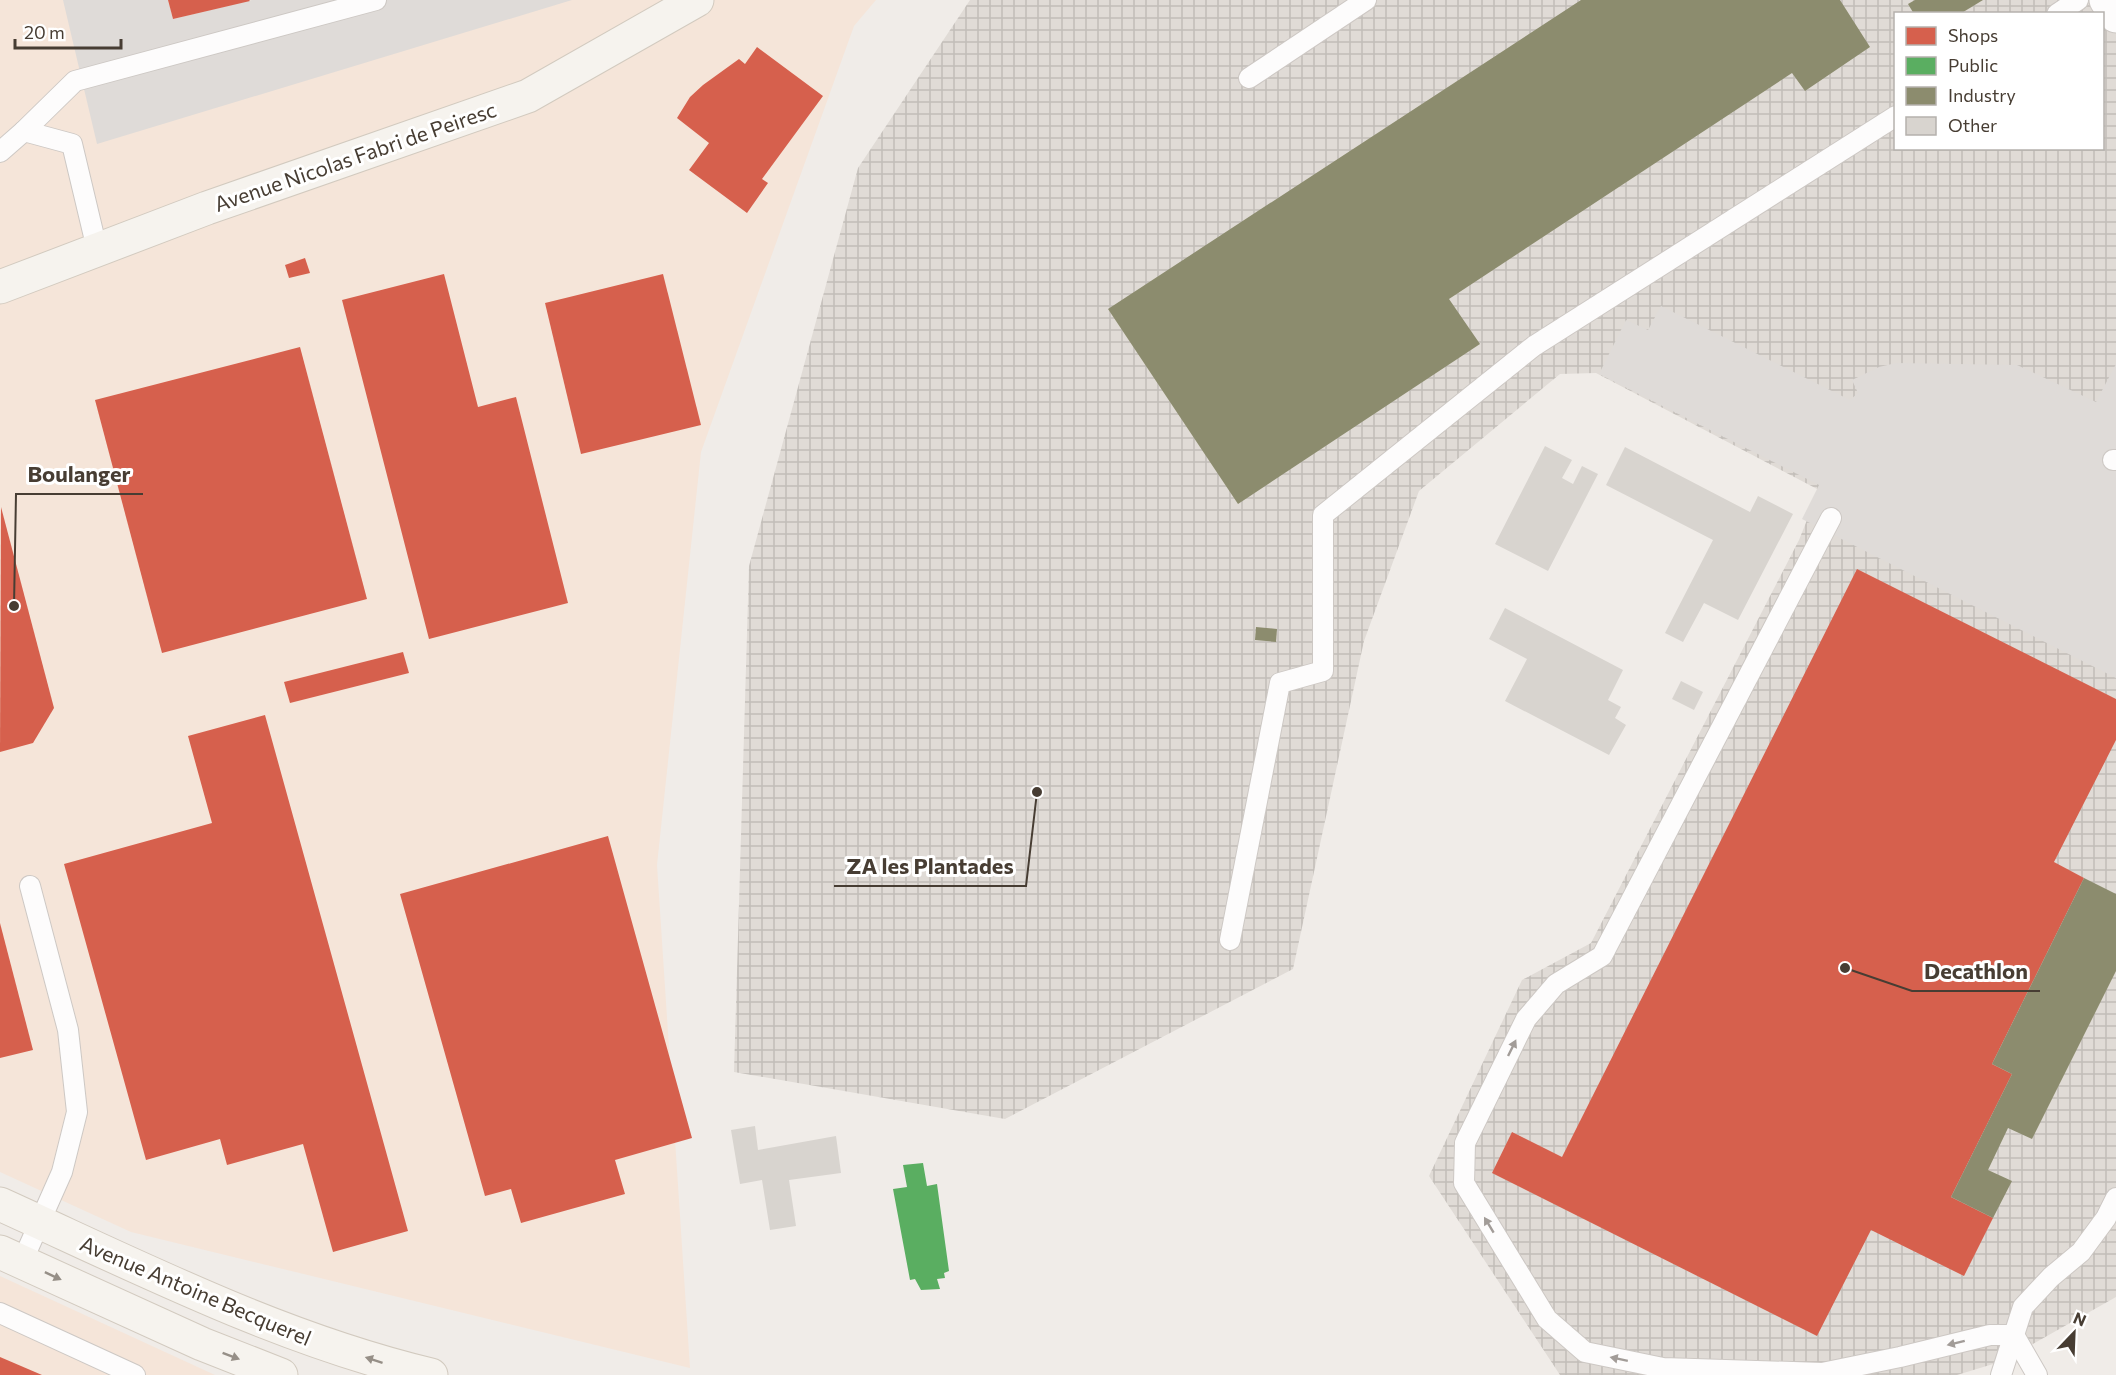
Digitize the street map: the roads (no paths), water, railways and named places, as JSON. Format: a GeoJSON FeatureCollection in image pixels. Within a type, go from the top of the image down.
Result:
{"type":"FeatureCollection","features":[{"type":"Feature","properties":{"kind":"street","name":"Avenue Nicolas Fabri de Peiresc"},"geometry":{"type":"LineString","coordinates":[[0,287],[96,249],[528,96],[697,0]]}},
{"type":"Feature","properties":{"kind":"street"},"geometry":{"type":"LineString","coordinates":[[2106,0],[2116,15]]}},
{"type":"Feature","properties":{"kind":"street","name":"Avenue Antoine Becquerel"},"geometry":{"type":"LineString","coordinates":[[0,1204],[203,1298],[300,1336],[389,1365],[431,1375]]}},
{"type":"Feature","properties":{"kind":"street","name":"Avenue Antoine Becquerel"},"geometry":{"type":"LineString","coordinates":[[11,1257],[202,1344],[281,1375]]}},
{"type":"Feature","properties":{"kind":"lane"},"geometry":{"type":"LineString","coordinates":[[0,152],[75,81],[376,0]]}},
{"type":"Feature","properties":{"kind":"lane"},"geometry":{"type":"LineString","coordinates":[[1250,78],[1366,0]]}},
{"type":"Feature","properties":{"kind":"lane"},"geometry":{"type":"LineString","coordinates":[[2060,12],[2078,0]]}},
{"type":"Feature","properties":{"kind":"lane"},"geometry":{"type":"LineString","coordinates":[[1230,940],[1280,683],[1323,671],[1323,515],[1534,346],[1894,117]]}},
{"type":"Feature","properties":{"kind":"lane"},"geometry":{"type":"LineString","coordinates":[[24,131],[72,144],[96,249]]}},
{"type":"Feature","properties":{"kind":"lane"},"geometry":{"type":"LineString","coordinates":[[1831,519],[1602,956],[1556,984],[1526,1019],[1465,1143],[1464,1183],[1547,1319],[1585,1352],[1662,1372],[1822,1373],[1900,1358],[1990,1335],[2014,1335]]}},
{"type":"Feature","properties":{"kind":"lane"},"geometry":{"type":"LineString","coordinates":[[11,1257],[40,1222],[62,1172],[77,1112],[68,1030],[30,886]]}},
{"type":"Feature","properties":{"kind":"lane"},"geometry":{"type":"LineString","coordinates":[[2001,1375],[2023,1307],[2051,1277],[2081,1252],[2106,1218],[2116,1198]]}},
{"type":"Feature","properties":{"kind":"lane"},"geometry":{"type":"LineString","coordinates":[[0,1313],[135,1375]]}},
{"type":"Feature","properties":{"kind":"lane"},"geometry":{"type":"LineString","coordinates":[[2014,1335],[2037,1375]]}},
{"type":"Feature","properties":{"kind":"place","name":"Boulanger"},"geometry":{"type":"Point","coordinates":[14,606]}},
{"type":"Feature","properties":{"kind":"place","name":"ZA les Plantades"},"geometry":{"type":"Point","coordinates":[1037,792]}},
{"type":"Feature","properties":{"kind":"place","name":"Decathlon"},"geometry":{"type":"Point","coordinates":[1845,968]}}]}
